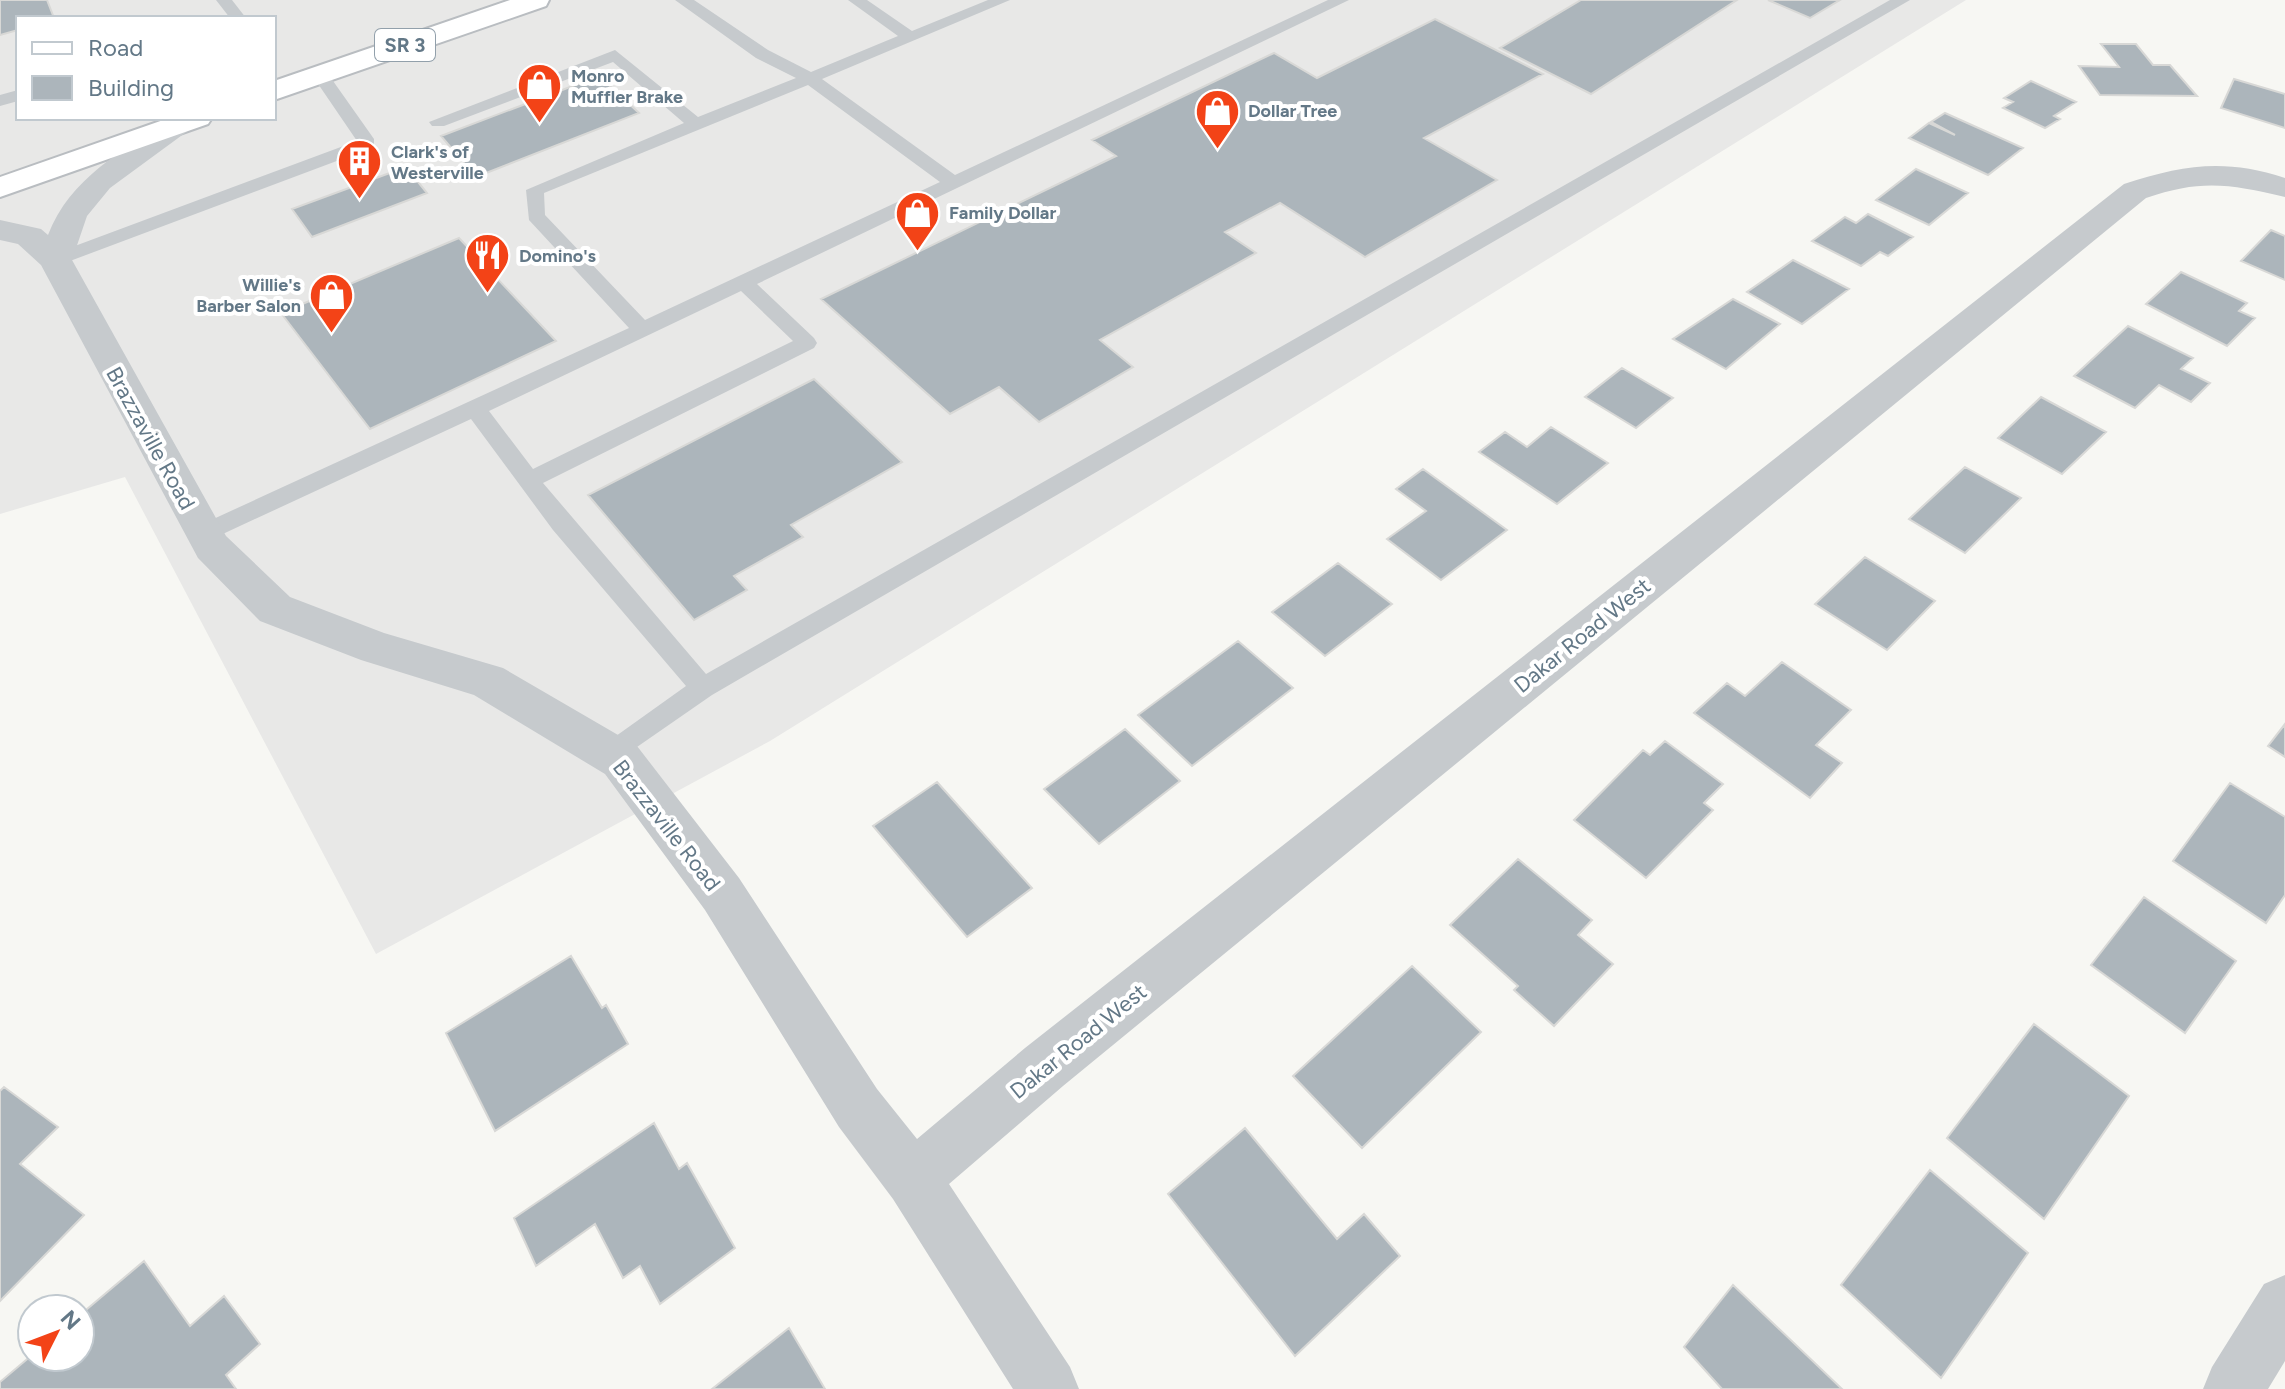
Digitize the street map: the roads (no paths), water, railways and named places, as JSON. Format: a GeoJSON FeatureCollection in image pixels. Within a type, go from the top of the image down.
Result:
{"type":"FeatureCollection","features":[{"type":"Feature","properties":{"kind":"main road","name":"SR 3"},"geometry":{"type":"LineString","coordinates":[[276,90],[536,0]]}},
{"type":"Feature","properties":{"kind":"main road"},"geometry":{"type":"LineString","coordinates":[[0,188],[176,122]]}},
{"type":"Feature","properties":{"kind":"street"},"geometry":{"type":"LineString","coordinates":[[55,260],[72,214],[99,181],[176,122]]}},
{"type":"Feature","properties":{"kind":"street","name":"Dakar Road West"},"geometry":{"type":"LineString","coordinates":[[913,1179],[1044,1067],[2135,191],[2183,175],[2254,178],[2285,188]]}},
{"type":"Feature","properties":{"kind":"street","name":"Brazzaville Road"},"geometry":{"type":"LineString","coordinates":[[0,230],[29,236],[55,260],[212,547],[275,609],[376,648],[488,681],[621,760],[722,894],[858,1108],[913,1179],[1048,1389]]}},
{"type":"Feature","properties":{"kind":"street"},"geometry":{"type":"LineString","coordinates":[[2234,1389],[2285,1305]]}},
{"type":"Feature","properties":{"kind":"lane"},"geometry":{"type":"LineString","coordinates":[[224,0],[236,16]]}},
{"type":"Feature","properties":{"kind":"lane"},"geometry":{"type":"LineString","coordinates":[[683,0],[762,54],[810,78],[952,182]]}},
{"type":"Feature","properties":{"kind":"lane"},"geometry":{"type":"LineString","coordinates":[[856,0],[910,37]]}},
{"type":"Feature","properties":{"kind":"lane"},"geometry":{"type":"LineString","coordinates":[[642,330],[536,216],[535,190],[1002,0]]}},
{"type":"Feature","properties":{"kind":"lane"},"geometry":{"type":"LineString","coordinates":[[204,533],[1341,0]]}},
{"type":"Feature","properties":{"kind":"lane"},"geometry":{"type":"LineString","coordinates":[[611,754],[703,688],[1902,0]]}},
{"type":"Feature","properties":{"kind":"lane"},"geometry":{"type":"LineString","coordinates":[[438,122],[615,55],[695,124]]}},
{"type":"Feature","properties":{"kind":"lane"},"geometry":{"type":"LineString","coordinates":[[55,260],[368,143],[320,75]]}},
{"type":"Feature","properties":{"kind":"lane"},"geometry":{"type":"LineString","coordinates":[[528,481],[807,343],[743,282]]}},
{"type":"Feature","properties":{"kind":"lane"},"geometry":{"type":"LineString","coordinates":[[475,408],[561,524],[703,688]]}},
{"type":"Feature","properties":{"kind":"place","name":"Monro Muffler Brake"},"geometry":{"type":"Point","coordinates":[540,125]}},
{"type":"Feature","properties":{"kind":"place","name":"Dollar Tree"},"geometry":{"type":"Point","coordinates":[1217,150]}},
{"type":"Feature","properties":{"kind":"place","name":"Clark's of Westerville"},"geometry":{"type":"Point","coordinates":[360,201]}},
{"type":"Feature","properties":{"kind":"place","name":"Family Dollar"},"geometry":{"type":"Point","coordinates":[918,252]}},
{"type":"Feature","properties":{"kind":"place","name":"Domino's"},"geometry":{"type":"Point","coordinates":[488,295]}},
{"type":"Feature","properties":{"kind":"place","name":"Willie's Barber Salon"},"geometry":{"type":"Point","coordinates":[332,334]}}]}
